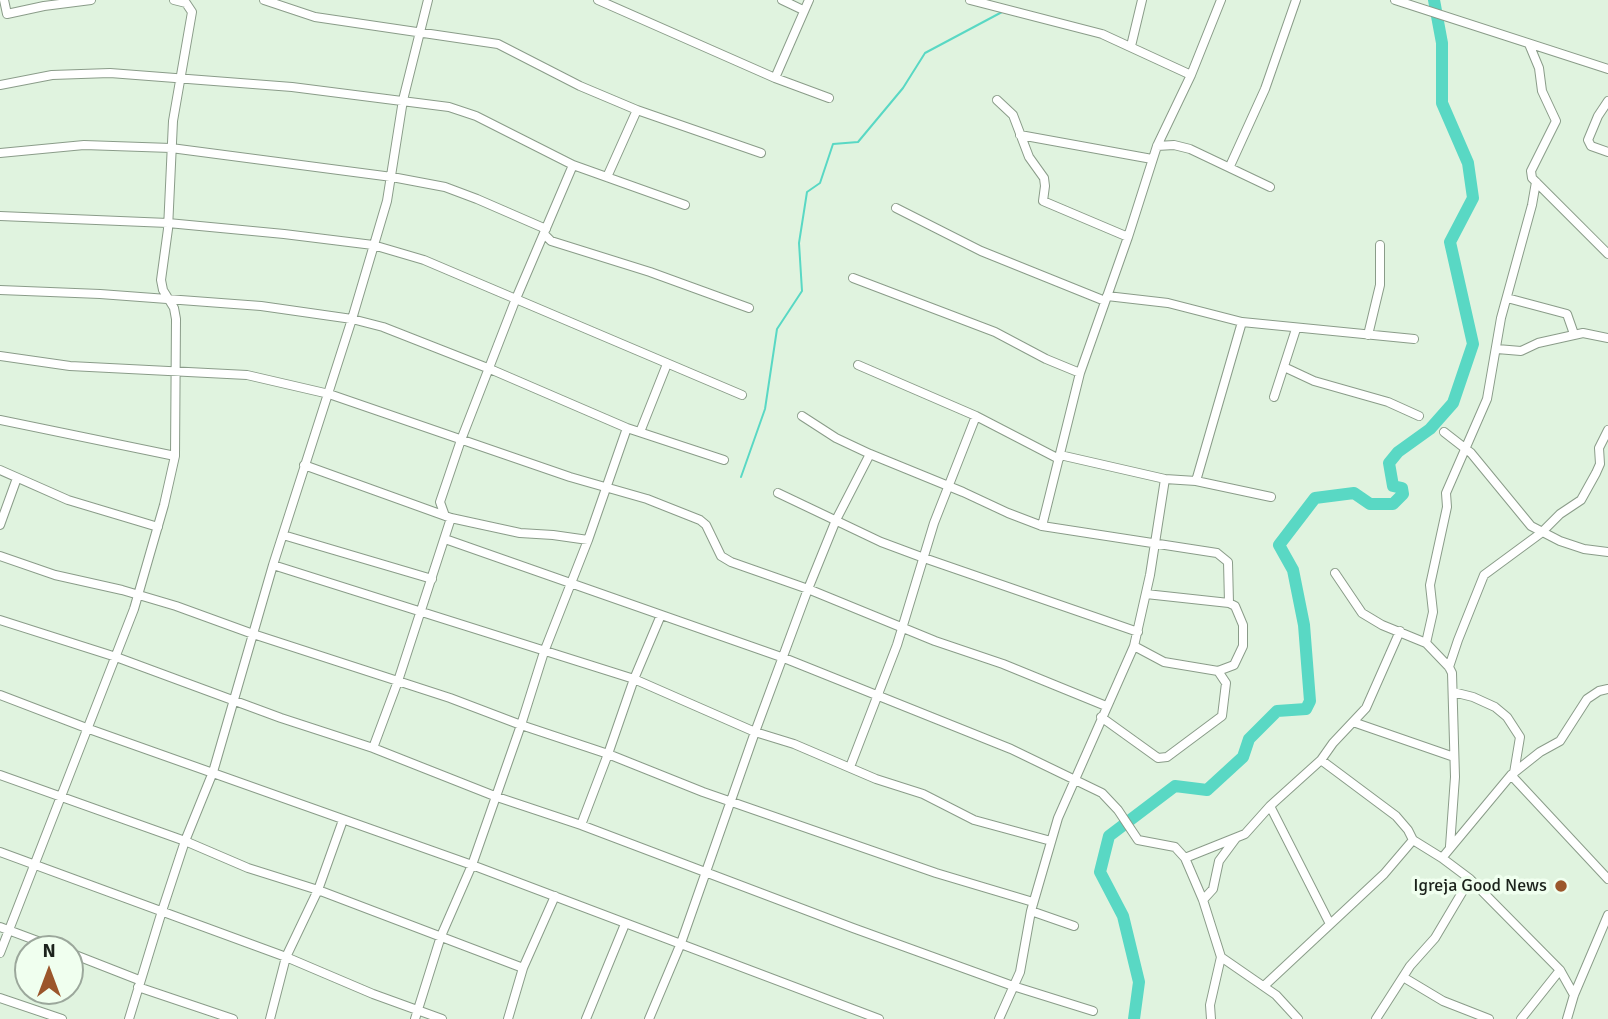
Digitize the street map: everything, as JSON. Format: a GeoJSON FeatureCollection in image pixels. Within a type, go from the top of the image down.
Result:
{"type":"FeatureCollection","features":[{"type":"Feature","properties":{"kind":"street"},"geometry":{"type":"LineString","coordinates":[[4,0],[4,14],[91,0]]}},
{"type":"Feature","properties":{"kind":"street"},"geometry":{"type":"LineString","coordinates":[[0,953],[4,928],[34,864],[116,657],[158,527],[175,456],[176,318],[161,280],[168,223],[176,94],[192,12],[186,3],[174,0]]}},
{"type":"Feature","properties":{"kind":"street"},"geometry":{"type":"LineString","coordinates":[[264,0],[315,17],[498,44],[580,86],[638,110],[761,153]]}},
{"type":"Feature","properties":{"kind":"street"},"geometry":{"type":"LineString","coordinates":[[129,1019],[185,841],[213,772],[273,565],[352,319],[392,177],[403,100],[428,0]]}},
{"type":"Feature","properties":{"kind":"street"},"geometry":{"type":"LineString","coordinates":[[598,0],[775,78],[829,98]]}},
{"type":"Feature","properties":{"kind":"street"},"geometry":{"type":"LineString","coordinates":[[782,0],[803,10]]}},
{"type":"Feature","properties":{"kind":"street"},"geometry":{"type":"LineString","coordinates":[[775,78],[808,0]]}},
{"type":"Feature","properties":{"kind":"street"},"geometry":{"type":"LineString","coordinates":[[970,0],[1078,26],[1131,46],[1191,75]]}},
{"type":"Feature","properties":{"kind":"street"},"geometry":{"type":"LineString","coordinates":[[1131,46],[1142,0]]}},
{"type":"Feature","properties":{"kind":"street"},"geometry":{"type":"LineString","coordinates":[[1042,526],[1080,373],[1128,237],[1152,159],[1191,75],[1221,0]]}},
{"type":"Feature","properties":{"kind":"street"},"geometry":{"type":"LineString","coordinates":[[1230,166],[1265,89],[1296,0]]}},
{"type":"Feature","properties":{"kind":"street"},"geometry":{"type":"LineString","coordinates":[[1395,0],[1608,69]]}},
{"type":"Feature","properties":{"kind":"street"},"geometry":{"type":"LineString","coordinates":[[1529,44],[1539,68],[1542,91],[1556,121],[1531,171],[1532,178],[1608,254]]}},
{"type":"Feature","properties":{"kind":"street"},"geometry":{"type":"LineString","coordinates":[[0,85],[40,76],[110,73],[292,87],[403,100],[459,110],[573,165],[685,205]]}},
{"type":"Feature","properties":{"kind":"street"},"geometry":{"type":"LineString","coordinates":[[997,100],[1013,115],[1029,157],[1044,178],[1042,199],[1045,203],[1128,237]]}},
{"type":"Feature","properties":{"kind":"street"},"geometry":{"type":"LineString","coordinates":[[1608,101],[1588,140],[1591,146],[1608,152]]}},
{"type":"Feature","properties":{"kind":"street"},"geometry":{"type":"LineString","coordinates":[[607,177],[638,110]]}},
{"type":"Feature","properties":{"kind":"street"},"geometry":{"type":"LineString","coordinates":[[1020,135],[1152,159]]}},
{"type":"Feature","properties":{"kind":"street"},"geometry":{"type":"LineString","coordinates":[[0,153],[84,145],[171,148],[392,177],[445,187],[477,199],[547,235],[749,308]]}},
{"type":"Feature","properties":{"kind":"street"},"geometry":{"type":"LineString","coordinates":[[1157,146],[1174,145],[1190,149],[1270,187]]}},
{"type":"Feature","properties":{"kind":"street"},"geometry":{"type":"LineString","coordinates":[[427,510],[440,502],[515,301],[540,244],[547,235],[573,165]]}},
{"type":"Feature","properties":{"kind":"street"},"geometry":{"type":"LineString","coordinates":[[1426,643],[1433,612],[1430,585],[1447,507],[1446,493],[1487,399],[1501,318],[1536,182]]}},
{"type":"Feature","properties":{"kind":"street"},"geometry":{"type":"LineString","coordinates":[[896,208],[981,251],[1106,299],[1168,303],[1242,322],[1414,340]]}},
{"type":"Feature","properties":{"kind":"street"},"geometry":{"type":"LineString","coordinates":[[0,216],[168,223],[373,245],[424,260],[741,395]]}},
{"type":"Feature","properties":{"kind":"street"},"geometry":{"type":"LineString","coordinates":[[1368,335],[1380,285],[1380,245]]}},
{"type":"Feature","properties":{"kind":"street"},"geometry":{"type":"LineString","coordinates":[[853,278],[995,332],[1046,359],[1080,373]]}},
{"type":"Feature","properties":{"kind":"street"},"geometry":{"type":"LineString","coordinates":[[0,290],[261,306],[352,319],[383,327],[490,369],[627,428],[724,460]]}},
{"type":"Feature","properties":{"kind":"street"},"geometry":{"type":"LineString","coordinates":[[1507,298],[1567,314],[1574,334]]}},
{"type":"Feature","properties":{"kind":"street"},"geometry":{"type":"LineString","coordinates":[[1196,481],[1242,322]]}},
{"type":"Feature","properties":{"kind":"street"},"geometry":{"type":"LineString","coordinates":[[1274,397],[1296,328]]}},
{"type":"Feature","properties":{"kind":"street"},"geometry":{"type":"LineString","coordinates":[[1497,349],[1521,351],[1538,343],[1583,333],[1608,338]]}},
{"type":"Feature","properties":{"kind":"street"},"geometry":{"type":"LineString","coordinates":[[1,358],[70,366],[247,375],[329,394],[461,440],[647,499],[704,522],[721,556],[731,562],[808,589],[1106,706]]}},
{"type":"Feature","properties":{"kind":"street"},"geometry":{"type":"LineString","coordinates":[[640,432],[667,364]]}},
{"type":"Feature","properties":{"kind":"street"},"geometry":{"type":"LineString","coordinates":[[858,365],[976,416],[1060,457],[1271,497]]}},
{"type":"Feature","properties":{"kind":"street"},"geometry":{"type":"LineString","coordinates":[[1284,367],[1314,381],[1388,402],[1419,416]]}},
{"type":"Feature","properties":{"kind":"street"},"geometry":{"type":"LineString","coordinates":[[802,416],[836,438],[870,454],[1042,526],[1217,553],[1228,562],[1229,603]]}},
{"type":"Feature","properties":{"kind":"street"},"geometry":{"type":"LineString","coordinates":[[850,767],[902,628],[947,487],[976,416]]}},
{"type":"Feature","properties":{"kind":"street"},"geometry":{"type":"LineString","coordinates":[[0,420],[175,456]]}},
{"type":"Feature","properties":{"kind":"street"},"geometry":{"type":"LineString","coordinates":[[416,1015],[441,936],[472,865],[497,797],[544,652],[588,540],[627,428]]}},
{"type":"Feature","properties":{"kind":"street"},"geometry":{"type":"LineString","coordinates":[[1449,849],[1454,811],[1453,692],[1450,667],[1458,640],[1484,575],[1581,500],[1600,464],[1598,448],[1608,430]]}},
{"type":"Feature","properties":{"kind":"street"},"geometry":{"type":"LineString","coordinates":[[1444,432],[1465,447],[1531,526],[1541,533],[1584,549],[1608,552]]}},
{"type":"Feature","properties":{"kind":"street"},"geometry":{"type":"LineString","coordinates":[[652,1018],[808,589],[836,520],[870,454]]}},
{"type":"Feature","properties":{"kind":"street"},"geometry":{"type":"LineString","coordinates":[[304,465],[448,517],[520,533],[588,540]]}},
{"type":"Feature","properties":{"kind":"street"},"geometry":{"type":"LineString","coordinates":[[0,470],[68,500],[158,527]]}},
{"type":"Feature","properties":{"kind":"street"},"geometry":{"type":"LineString","coordinates":[[0,525],[17,478]]}},
{"type":"Feature","properties":{"kind":"street"},"geometry":{"type":"LineString","coordinates":[[999,1019],[1020,972],[1032,907],[1051,841],[1074,780],[1134,646],[1146,594],[1165,479]]}},
{"type":"Feature","properties":{"kind":"street"},"geometry":{"type":"LineString","coordinates":[[778,493],[881,542],[1138,632]]}},
{"type":"Feature","properties":{"kind":"street"},"geometry":{"type":"LineString","coordinates":[[373,748],[445,539],[448,517],[440,502]]}},
{"type":"Feature","properties":{"kind":"street"},"geometry":{"type":"LineString","coordinates":[[283,535],[432,579]]}},
{"type":"Feature","properties":{"kind":"street"},"geometry":{"type":"LineString","coordinates":[[445,539],[784,658],[1012,749],[1102,793],[1138,840],[1175,847],[1185,858],[1203,900],[1221,957],[1210,1005],[1211,1019]]}},
{"type":"Feature","properties":{"kind":"street"},"geometry":{"type":"LineString","coordinates":[[0,556],[55,575],[138,594],[450,698],[1032,907],[1074,926]]}},
{"type":"Feature","properties":{"kind":"street"},"geometry":{"type":"LineString","coordinates":[[273,565],[634,679],[754,732],[793,744],[876,779],[923,794],[974,820],[1051,841]]}},
{"type":"Feature","properties":{"kind":"street"},"geometry":{"type":"LineString","coordinates":[[1335,573],[1362,613],[1382,625],[1426,643],[1450,667]]}},
{"type":"Feature","properties":{"kind":"street"},"geometry":{"type":"LineString","coordinates":[[1134,646],[1164,662],[1219,671],[1234,666],[1243,646],[1242,619],[1235,606],[1229,603],[1146,594]]}},
{"type":"Feature","properties":{"kind":"street"},"geometry":{"type":"LineString","coordinates":[[581,825],[634,679],[661,615]]}},
{"type":"Feature","properties":{"kind":"street"},"geometry":{"type":"LineString","coordinates":[[0,620],[116,657],[233,701],[373,748],[497,797],[581,825],[1013,986],[1093,1011]]}},
{"type":"Feature","properties":{"kind":"street"},"geometry":{"type":"LineString","coordinates":[[1185,858],[1236,838],[1251,829],[1270,806],[1321,760],[1366,708],[1400,631]]}},
{"type":"Feature","properties":{"kind":"street"},"geometry":{"type":"LineString","coordinates":[[1101,717],[1158,758],[1167,757],[1222,716],[1227,690],[1225,678],[1219,671]]}},
{"type":"Feature","properties":{"kind":"street"},"geometry":{"type":"LineString","coordinates":[[1442,858],[1512,774],[1559,741],[1587,699],[1608,689]]}},
{"type":"Feature","properties":{"kind":"street"},"geometry":{"type":"LineString","coordinates":[[1453,692],[1495,707],[1507,717],[1520,737],[1512,774]]}},
{"type":"Feature","properties":{"kind":"street"},"geometry":{"type":"LineString","coordinates":[[0,695],[472,865],[879,1019]]}},
{"type":"Feature","properties":{"kind":"street"},"geometry":{"type":"LineString","coordinates":[[1353,722],[1454,757]]}},
{"type":"Feature","properties":{"kind":"street"},"geometry":{"type":"LineString","coordinates":[[1321,760],[1395,816],[1413,840],[1470,879],[1560,970],[1574,995]]}},
{"type":"Feature","properties":{"kind":"street"},"geometry":{"type":"LineString","coordinates":[[1512,774],[1608,879]]}},
{"type":"Feature","properties":{"kind":"street"},"geometry":{"type":"LineString","coordinates":[[0,775],[185,841],[248,868],[318,890],[523,968]]}},
{"type":"Feature","properties":{"kind":"street"},"geometry":{"type":"LineString","coordinates":[[1270,806],[1330,924]]}},
{"type":"Feature","properties":{"kind":"street"},"geometry":{"type":"LineString","coordinates":[[270,1019],[286,957],[318,890],[343,820]]}},
{"type":"Feature","properties":{"kind":"street"},"geometry":{"type":"LineString","coordinates":[[1203,900],[1213,889],[1219,861],[1236,838]]}},
{"type":"Feature","properties":{"kind":"street"},"geometry":{"type":"LineString","coordinates":[[1264,986],[1384,874],[1413,840]]}},
{"type":"Feature","properties":{"kind":"street"},"geometry":{"type":"LineString","coordinates":[[0,852],[286,957],[416,1015],[442,1019]]}},
{"type":"Feature","properties":{"kind":"street"},"geometry":{"type":"LineString","coordinates":[[1376,1019],[1403,978],[1435,938],[1470,879]]}},
{"type":"Feature","properties":{"kind":"street"},"geometry":{"type":"LineString","coordinates":[[508,1019],[523,968],[555,896]]}},
{"type":"Feature","properties":{"kind":"street"},"geometry":{"type":"LineString","coordinates":[[1567,1019],[1574,995],[1608,915]]}},
{"type":"Feature","properties":{"kind":"street"},"geometry":{"type":"LineString","coordinates":[[586,1019],[625,924]]}},
{"type":"Feature","properties":{"kind":"street"},"geometry":{"type":"LineString","coordinates":[[4,928],[22,935]]}},
{"type":"Feature","properties":{"kind":"street"},"geometry":{"type":"LineString","coordinates":[[1221,957],[1276,995],[1296,1018]]}},
{"type":"Feature","properties":{"kind":"street"},"geometry":{"type":"LineString","coordinates":[[84,959],[233,1019]]}},
{"type":"Feature","properties":{"kind":"street"},"geometry":{"type":"LineString","coordinates":[[1521,1019],[1560,970]]}},
{"type":"Feature","properties":{"kind":"street"},"geometry":{"type":"LineString","coordinates":[[1403,978],[1443,1002],[1489,1019]]}},
{"type":"Feature","properties":{"kind":"street"},"geometry":{"type":"LineString","coordinates":[[0,998],[62,1019]]}},
{"type":"Feature","properties":{"kind":"waterway"},"geometry":{"type":"LineString","coordinates":[[1134,1019],[1139,982],[1123,916],[1100,872],[1109,836],[1175,786],[1207,790],[1243,757],[1249,739],[1277,711],[1306,709],[1310,701],[1304,625],[1293,570],[1279,545],[1315,498],[1354,493],[1370,504],[1393,504],[1403,494],[1402,488],[1393,486],[1389,463],[1398,452],[1430,429],[1453,403],[1473,344],[1450,242],[1473,198],[1468,163],[1442,103],[1442,43],[1434,0]]}},
{"type":"Feature","properties":{"kind":"waterway"},"geometry":{"type":"LineString","coordinates":[[741,477],[765,409],[777,329],[802,291],[799,243],[807,192],[820,183],[833,144],[858,142],[903,88],[925,53],[1002,12]]}},
{"type":"Feature","properties":{"kind":"place","name":"Igreja Good News"},"geometry":{"type":"Point","coordinates":[1561,886]}}]}
